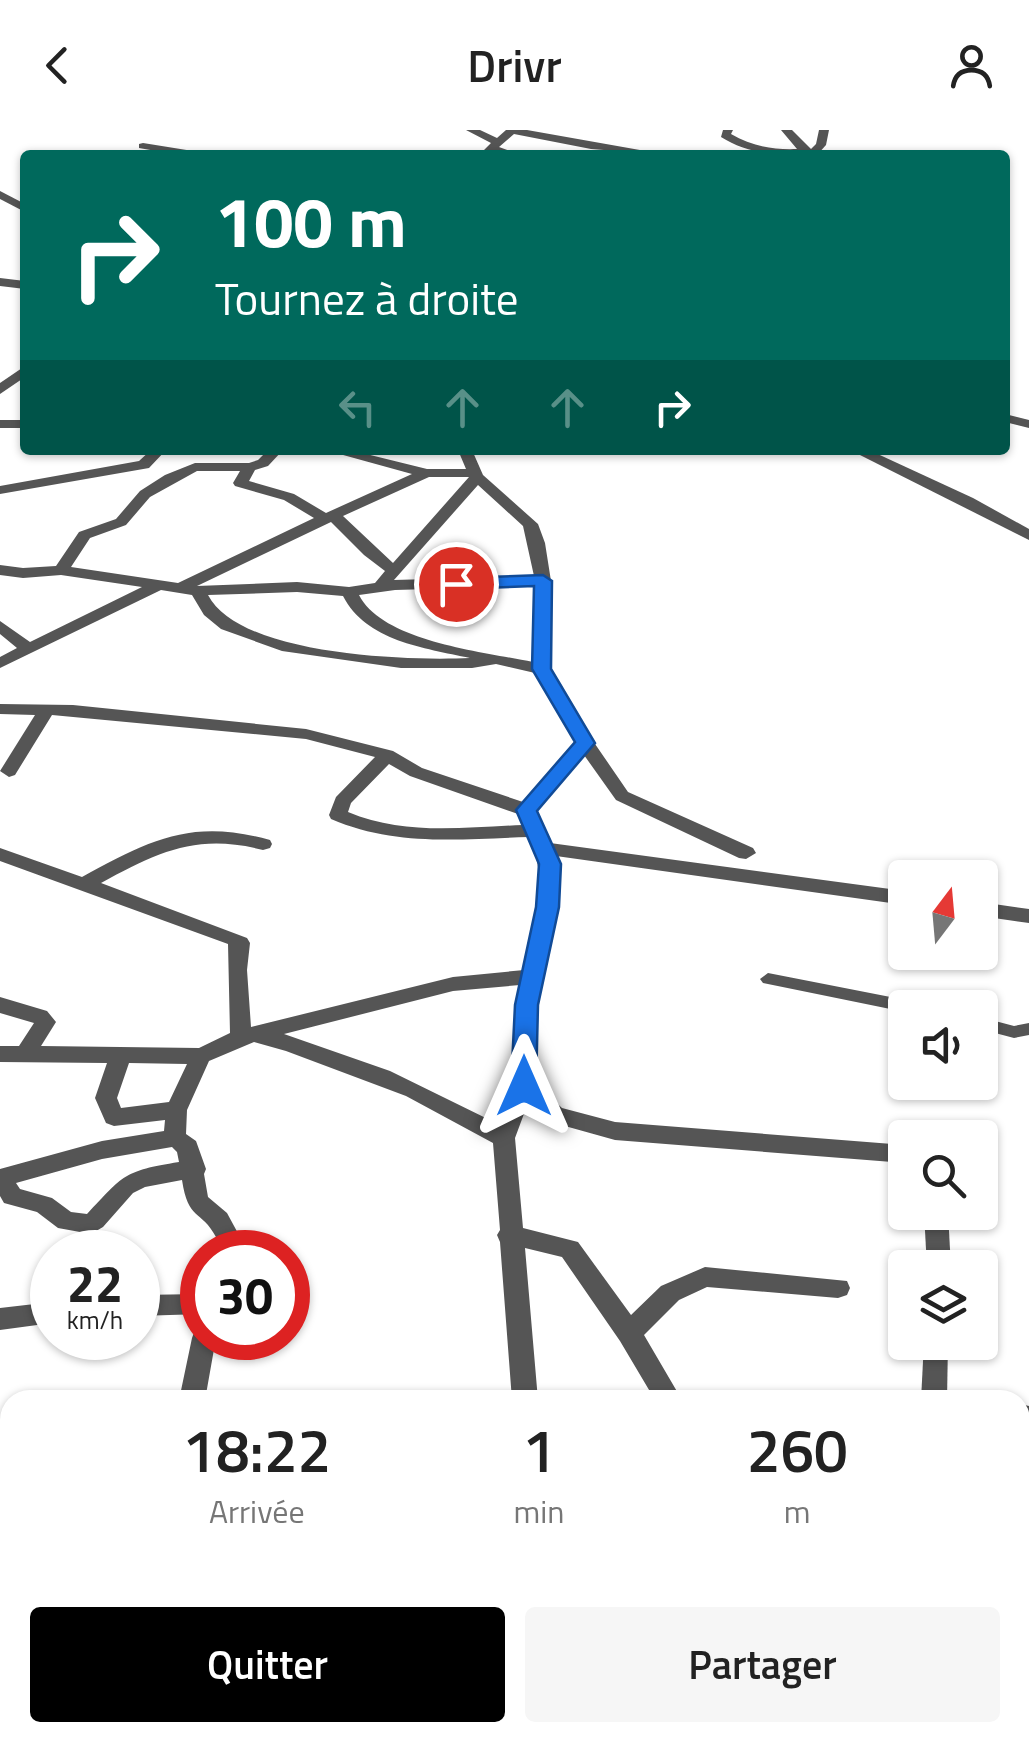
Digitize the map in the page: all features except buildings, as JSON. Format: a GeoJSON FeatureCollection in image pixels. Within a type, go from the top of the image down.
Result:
{"type":"FeatureCollection","features":[{"type":"Feature","properties":{"kind":"street"},"geometry":{"type":"LineString","coordinates":[[471,130],[490,148],[511,130],[619,150]]}},
{"type":"Feature","properties":{"kind":"street"},"geometry":{"type":"LineString","coordinates":[[728,130],[725,135],[736,142],[773,150]]}},
{"type":"Feature","properties":{"kind":"street"},"geometry":{"type":"LineString","coordinates":[[786,130],[806,150]]}},
{"type":"Feature","properties":{"kind":"street"},"geometry":{"type":"LineString","coordinates":[[143,146],[167,150]]}},
{"type":"Feature","properties":{"kind":"street"},"geometry":{"type":"LineString","coordinates":[[0,390],[20,374]]}},
{"type":"Feature","properties":{"kind":"street"},"geometry":{"type":"LineString","coordinates":[[0,490],[144,466],[154,455]]}},
{"type":"Feature","properties":{"kind":"street"},"geometry":{"type":"LineString","coordinates":[[61,570],[84,535],[122,522],[146,494],[177,474],[196,466],[250,468],[271,455]]}},
{"type":"Feature","properties":{"kind":"street"},"geometry":{"type":"LineString","coordinates":[[353,455],[427,473],[476,475]]}},
{"type":"Feature","properties":{"kind":"street"},"geometry":{"type":"LineString","coordinates":[[466,455],[476,475],[530,524],[543,581],[541,669],[622,796],[746,853]]}},
{"type":"Feature","properties":{"kind":"street"},"geometry":{"type":"LineString","coordinates":[[868,455],[968,501],[1029,535]]}},
{"type":"Feature","properties":{"kind":"street"},"geometry":{"type":"LineString","coordinates":[[250,468],[240,484],[289,497],[330,517],[354,531],[373,558],[394,569]]}},
{"type":"Feature","properties":{"kind":"street"},"geometry":{"type":"LineString","coordinates":[[178,589],[427,473]]}},
{"type":"Feature","properties":{"kind":"street"},"geometry":{"type":"LineString","coordinates":[[380,588],[476,475]]}},
{"type":"Feature","properties":{"kind":"street"},"geometry":{"type":"LineString","coordinates":[[0,570],[61,570],[198,591],[297,586],[348,592],[543,581]]}},
{"type":"Feature","properties":{"kind":"street"},"geometry":{"type":"LineString","coordinates":[[0,663],[159,585]]}},
{"type":"Feature","properties":{"kind":"street"},"geometry":{"type":"LineString","coordinates":[[198,591],[206,609],[230,628],[290,645],[406,666],[472,666],[498,659]]}},
{"type":"Feature","properties":{"kind":"street"},"geometry":{"type":"LineString","coordinates":[[348,592],[366,619],[380,626],[541,669]]}},
{"type":"Feature","properties":{"kind":"street"},"geometry":{"type":"LineString","coordinates":[[0,626],[28,649]]}},
{"type":"Feature","properties":{"kind":"street"},"geometry":{"type":"LineString","coordinates":[[8,771],[48,708]]}},
{"type":"Feature","properties":{"kind":"street"},"geometry":{"type":"LineString","coordinates":[[0,709],[48,708],[306,734],[387,755],[416,772],[526,810],[550,864],[548,907],[523,1044],[524,1086],[504,1138],[524,1390]]}},
{"type":"Feature","properties":{"kind":"street"},"geometry":{"type":"LineString","coordinates":[[526,810],[585,743]]}},
{"type":"Feature","properties":{"kind":"street"},"geometry":{"type":"LineString","coordinates":[[387,755],[343,801],[338,815],[357,826],[430,837],[475,831],[888,895]]}},
{"type":"Feature","properties":{"kind":"street"},"geometry":{"type":"LineString","coordinates":[[84,884],[180,837],[236,834],[264,844]]}},
{"type":"Feature","properties":{"kind":"street"},"geometry":{"type":"LineString","coordinates":[[0,854],[240,943],[237,970],[247,1035]]}},
{"type":"Feature","properties":{"kind":"street"},"geometry":{"type":"LineString","coordinates":[[998,912],[1029,916]]}},
{"type":"Feature","properties":{"kind":"street"},"geometry":{"type":"LineString","coordinates":[[0,1054],[201,1056],[247,1035],[454,984],[533,976]]}},
{"type":"Feature","properties":{"kind":"street"},"geometry":{"type":"LineString","coordinates":[[0,1005],[40,1016],[45,1022],[25,1055]]}},
{"type":"Feature","properties":{"kind":"street"},"geometry":{"type":"LineString","coordinates":[[247,1035],[338,1058],[446,1104],[504,1138]]}},
{"type":"Feature","properties":{"kind":"street"},"geometry":{"type":"LineString","coordinates":[[175,1138],[176,1110],[201,1056]]}},
{"type":"Feature","properties":{"kind":"street"},"geometry":{"type":"LineString","coordinates":[[120,1057],[106,1098],[114,1117],[176,1110]]}},
{"type":"Feature","properties":{"kind":"street"},"geometry":{"type":"LineString","coordinates":[[524,1086],[555,1115],[615,1131],[888,1153]]}},
{"type":"Feature","properties":{"kind":"street"},"geometry":{"type":"LineString","coordinates":[[195,1170],[140,1180],[120,1190],[107,1211],[91,1224],[66,1221],[44,1205],[12,1196],[1,1178],[102,1150],[175,1138],[188,1147],[195,1170],[198,1202],[224,1230]]}},
{"type":"Feature","properties":{"kind":"street"},"geometry":{"type":"LineString","coordinates":[[510,1236],[570,1249],[630,1333],[662,1390]]}},
{"type":"Feature","properties":{"kind":"street"},"geometry":{"type":"LineString","coordinates":[[630,1333],[670,1292],[705,1278],[838,1288]]}},
{"type":"Feature","properties":{"kind":"street"},"geometry":{"type":"LineString","coordinates":[[0,1319],[30,1315]]}},
{"type":"Feature","properties":{"kind":"street"},"geometry":{"type":"LineString","coordinates":[[194,1390],[200,1360]]}},
{"type":"Feature","properties":{"kind":"street"},"geometry":{"type":"LineString","coordinates":[[934,1390],[935,1360]]}},
{"type":"Feature","properties":{"kind":"lane"},"geometry":{"type":"LineString","coordinates":[[768,979],[888,1003]]}},
{"type":"Feature","properties":{"kind":"lane"},"geometry":{"type":"LineString","coordinates":[[998,1028],[1014,1032],[1029,1029]]}},
{"type":"Feature","properties":{"kind":"route"},"geometry":{"type":"LineString","coordinates":[[456,584],[543,581],[541,669],[585,743],[526,810],[550,864],[548,907],[526,1005],[524,1086]]}}]}
